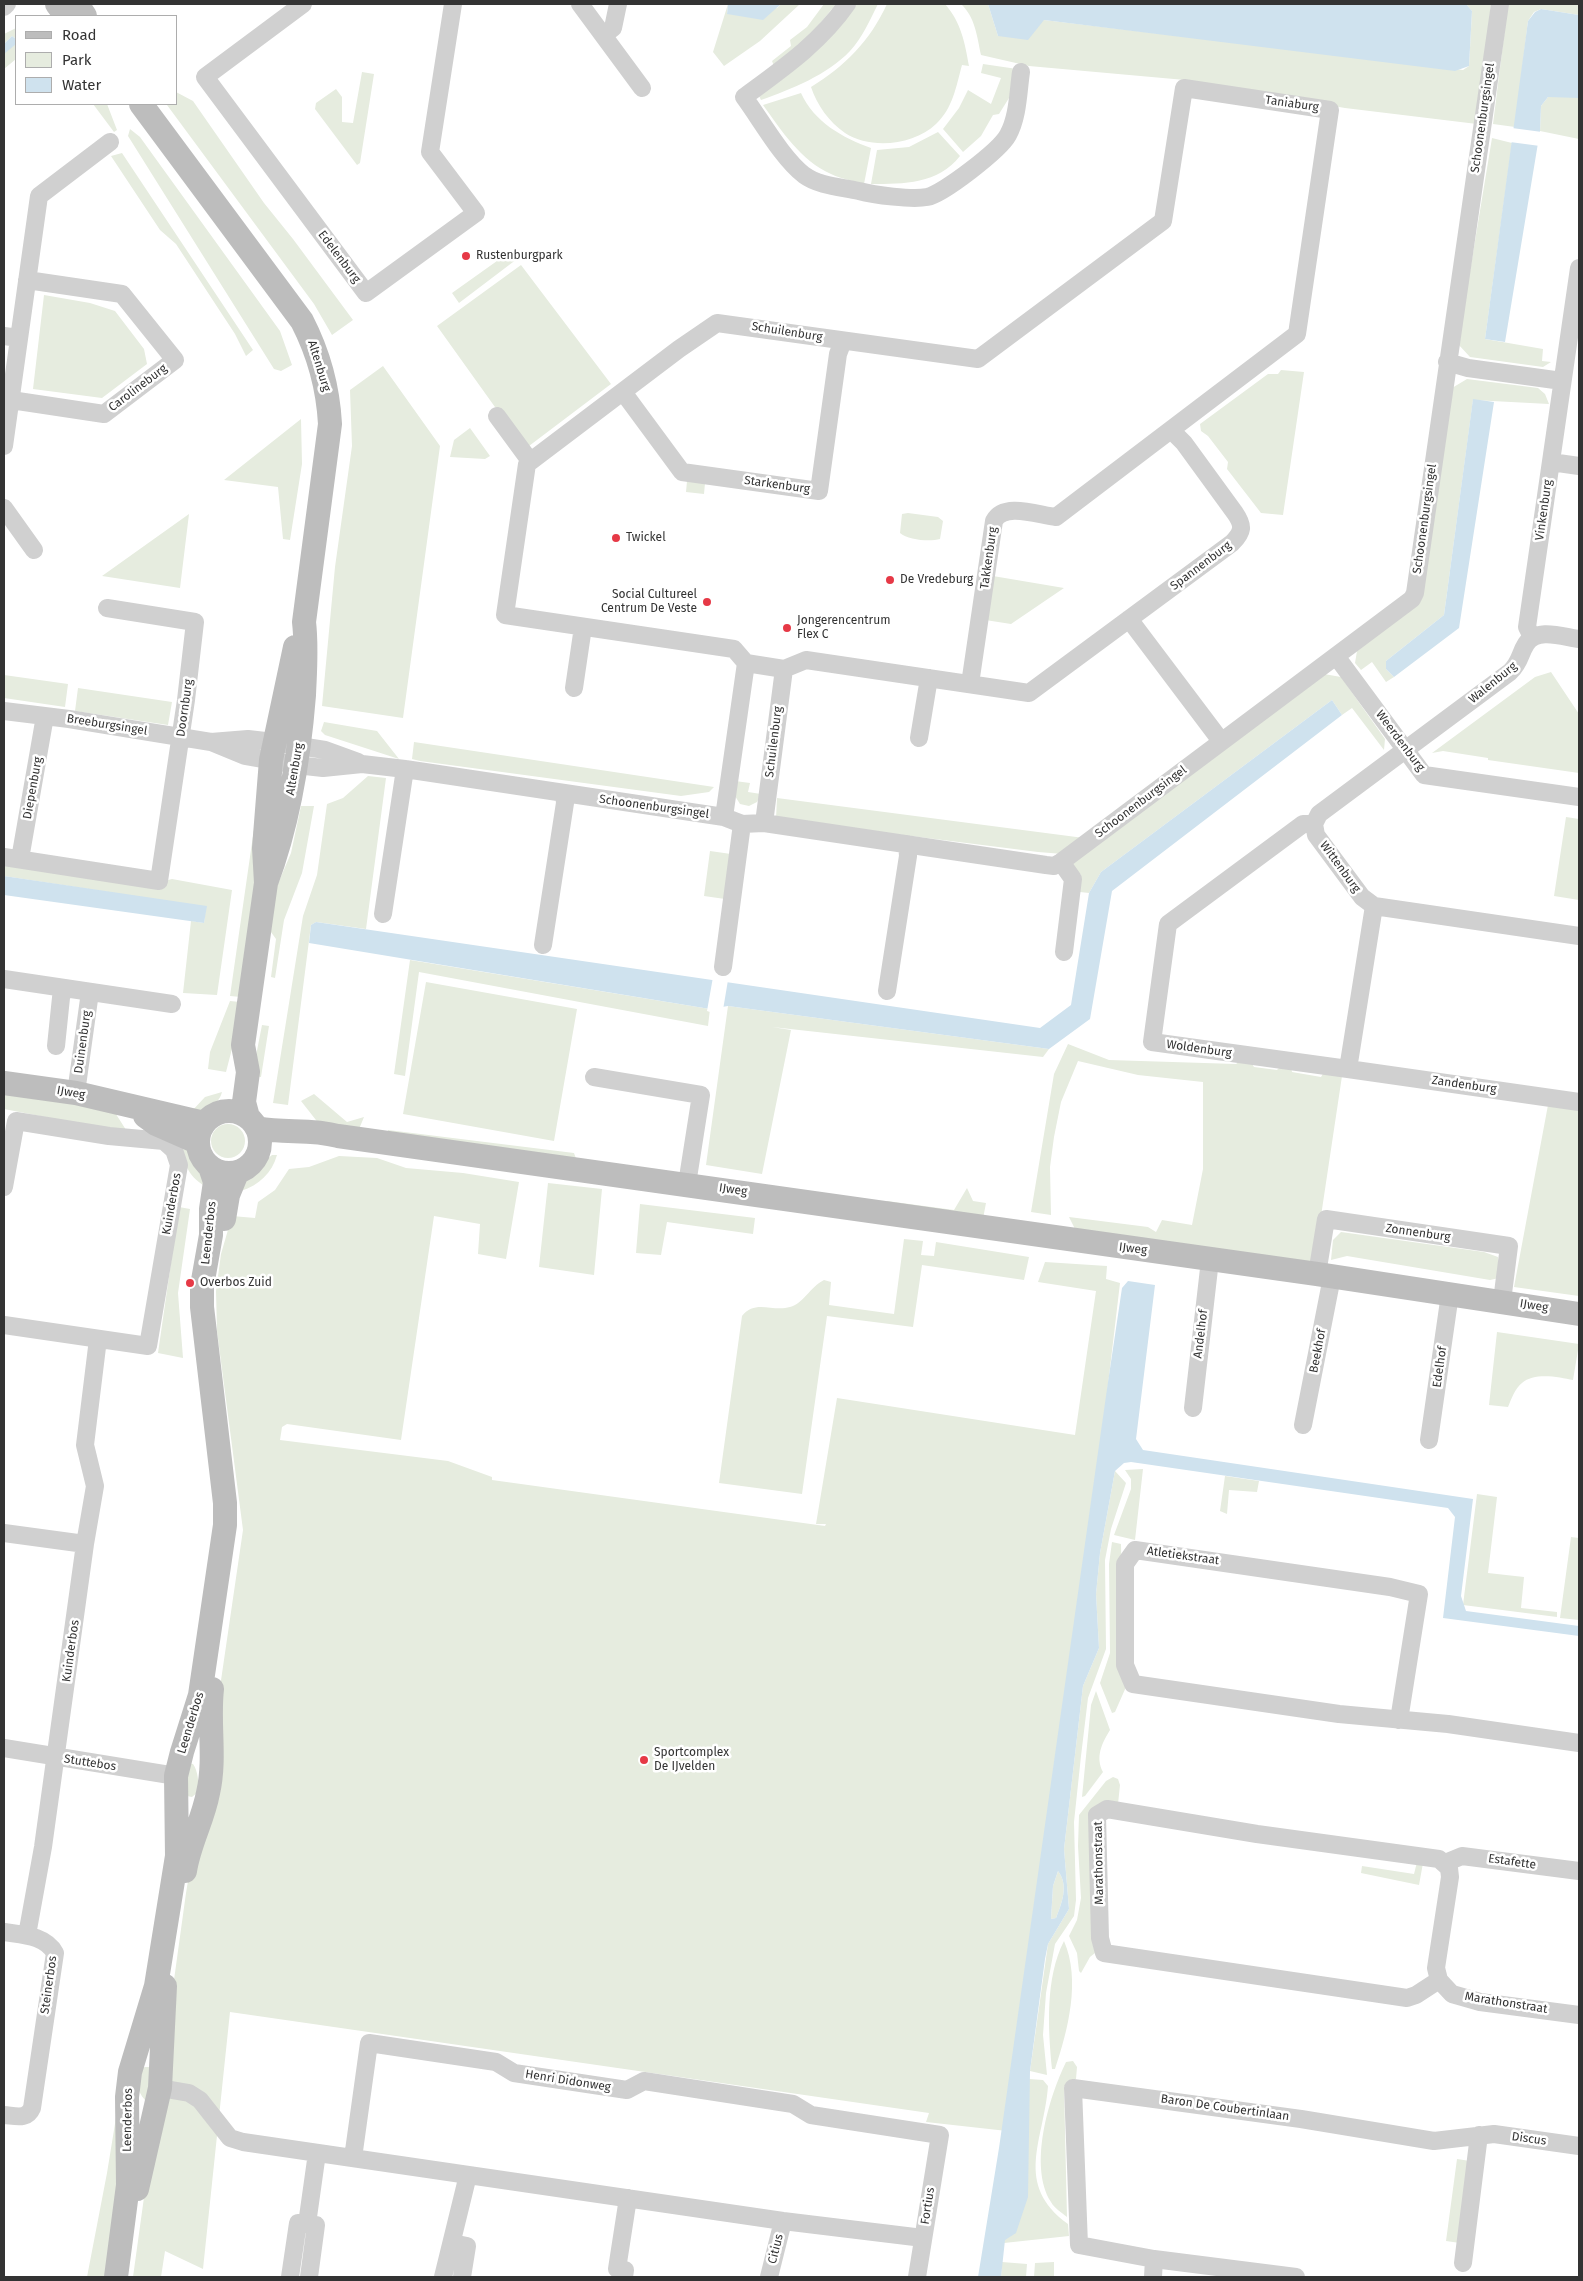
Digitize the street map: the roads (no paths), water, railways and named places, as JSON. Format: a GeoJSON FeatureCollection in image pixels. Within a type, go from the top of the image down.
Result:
{"type":"FeatureCollection","features":[{"type":"Feature","properties":{"kind":"main road"},"geometry":{"type":"LineString","coordinates":[[56,4],[65,15]]}},
{"type":"Feature","properties":{"kind":"main road"},"geometry":{"type":"LineString","coordinates":[[77,4],[84,15]]}},
{"type":"Feature","properties":{"kind":"main road","name":"Altenburg"},"geometry":{"type":"LineString","coordinates":[[142,105],[302,321],[314,344],[329,400],[330,424],[304,622],[295,645],[273,751],[264,848],[266,883],[243,1045],[248,1072],[244,1102],[252,1123]]}},
{"type":"Feature","properties":{"kind":"main road","name":"Altenburg"},"geometry":{"type":"LineString","coordinates":[[266,883],[278,850],[298,756],[307,646],[304,622]]}},
{"type":"Feature","properties":{"kind":"main road","name":"Altenburg"},"geometry":{"type":"LineString","coordinates":[[208,1126],[230,1086],[232,1066],[243,1045]]}},
{"type":"Feature","properties":{"kind":"main road","name":"IJweg"},"geometry":{"type":"LineString","coordinates":[[4,1083],[76,1093],[113,1101],[136,1108],[156,1124],[208,1126]]}},
{"type":"Feature","properties":{"kind":"main road"},"geometry":{"type":"LineString","coordinates":[[239,1112],[252,1123],[261,1147],[258,1154],[245,1169],[237,1173],[219,1172],[210,1167],[198,1150],[208,1126],[239,1112]]}},
{"type":"Feature","properties":{"kind":"main road","name":"IJweg"},"geometry":{"type":"LineString","coordinates":[[252,1123],[269,1130],[319,1130],[338,1136],[1325,1275],[1579,1314]]}},
{"type":"Feature","properties":{"kind":"main road","name":"IJweg"},"geometry":{"type":"LineString","coordinates":[[258,1154],[272,1147],[313,1143],[338,1136]]}},
{"type":"Feature","properties":{"kind":"main road","name":"Leenderbos"},"geometry":{"type":"LineString","coordinates":[[116,2277],[128,2185],[127,2097],[134,2054],[156,1986],[176,1856],[176,1776],[200,1695],[225,1525],[225,1503],[202,1307],[202,1286],[211,1235],[211,1208],[215,1182],[210,1167]]}},
{"type":"Feature","properties":{"kind":"main road","name":"Leenderbos"},"geometry":{"type":"LineString","coordinates":[[125,2277],[137,2184],[158,2100],[163,2058],[164,1993],[187,1858],[208,1793],[211,1762],[211,1699],[233,1526],[233,1502],[215,1352],[212,1290],[228,1195],[237,1173]]}},
{"type":"Feature","properties":{"kind":"main road"},"geometry":{"type":"LineString","coordinates":[[182,1752],[190,1747],[198,1749],[204,1752],[211,1762]]}},
{"type":"Feature","properties":{"kind":"main road"},"geometry":{"type":"LineString","coordinates":[[176,1809],[182,1814],[190,1815],[204,1808]]}},
{"type":"Feature","properties":{"kind":"main road"},"geometry":{"type":"LineString","coordinates":[[134,2054],[151,2048],[158,2050],[163,2058]]}},
{"type":"Feature","properties":{"kind":"main road"},"geometry":{"type":"LineString","coordinates":[[127,2097],[136,2112],[142,2115],[158,2100]]}},
{"type":"Feature","properties":{"kind":"street"},"geometry":{"type":"LineString","coordinates":[[4,7],[7,4]]}},
{"type":"Feature","properties":{"kind":"street","name":"Edelenburg"},"geometry":{"type":"LineString","coordinates":[[304,4],[205,77],[366,293],[476,213],[430,152],[453,4]]}},
{"type":"Feature","properties":{"kind":"street"},"geometry":{"type":"LineString","coordinates":[[580,4],[642,88]]}},
{"type":"Feature","properties":{"kind":"street"},"geometry":{"type":"LineString","coordinates":[[604,35],[614,28],[618,4]]}},
{"type":"Feature","properties":{"kind":"street"},"geometry":{"type":"LineString","coordinates":[[847,4],[836,20],[813,45],[744,97],[791,162],[805,175],[817,182],[866,193],[902,197],[927,197],[948,187],[996,150],[1008,136],[1015,116],[1021,72]]}},
{"type":"Feature","properties":{"kind":"street","name":"Schoonenburgsingel"},"geometry":{"type":"LineString","coordinates":[[298,756],[323,768],[362,764],[405,769],[724,817],[742,824],[764,823],[1054,866],[1061,862],[1412,599],[1415,592],[1500,4]]}},
{"type":"Feature","properties":{"kind":"street","name":"Taniaburg"},"geometry":{"type":"LineString","coordinates":[[1067,293],[1163,221],[1184,88],[1330,110],[1297,334],[1171,430]]}},
{"type":"Feature","properties":{"kind":"street"},"geometry":{"type":"LineString","coordinates":[[4,446],[11,400],[12,337],[26,280],[39,196],[110,142]]}},
{"type":"Feature","properties":{"kind":"street","name":"Vinkenburg"},"geometry":{"type":"LineString","coordinates":[[1532,637],[1528,627],[1562,381],[1577,298],[1579,268]]}},
{"type":"Feature","properties":{"kind":"street","name":"Carolineburg"},"geometry":{"type":"LineString","coordinates":[[11,400],[104,414],[175,360],[122,294],[26,280]]}},
{"type":"Feature","properties":{"kind":"street","name":"Schuilenburg"},"geometry":{"type":"LineString","coordinates":[[530,461],[717,323],[978,359],[1067,293]]}},
{"type":"Feature","properties":{"kind":"street","name":"Starkenburg"},"geometry":{"type":"LineString","coordinates":[[622,392],[682,472],[819,491],[838,354],[842,341]]}},
{"type":"Feature","properties":{"kind":"street"},"geometry":{"type":"LineString","coordinates":[[1448,362],[1468,368],[1562,381]]}},
{"type":"Feature","properties":{"kind":"street"},"geometry":{"type":"LineString","coordinates":[[497,416],[530,461],[526,469],[505,615],[734,649],[746,664],[784,670]]}},
{"type":"Feature","properties":{"kind":"street","name":"Spannenburg"},"geometry":{"type":"LineString","coordinates":[[784,670],[806,660],[1029,693],[1232,543],[1242,530],[1242,522],[1236,513],[1184,443],[1171,430]]}},
{"type":"Feature","properties":{"kind":"street","name":"Takkenburg"},"geometry":{"type":"LineString","coordinates":[[970,684],[994,521],[997,516],[1008,510],[1056,517],[1171,430]]}},
{"type":"Feature","properties":{"kind":"street"},"geometry":{"type":"LineString","coordinates":[[1551,462],[1579,466]]}},
{"type":"Feature","properties":{"kind":"street"},"geometry":{"type":"LineString","coordinates":[[4,508],[34,550]]}},
{"type":"Feature","properties":{"kind":"street","name":"Doornburg"},"geometry":{"type":"LineString","coordinates":[[107,608],[195,622],[181,738],[159,881]]}},
{"type":"Feature","properties":{"kind":"street"},"geometry":{"type":"LineString","coordinates":[[1129,619],[1221,741]]}},
{"type":"Feature","properties":{"kind":"street"},"geometry":{"type":"LineString","coordinates":[[574,688],[583,627]]}},
{"type":"Feature","properties":{"kind":"street"},"geometry":{"type":"LineString","coordinates":[[1532,637],[1540,634],[1579,639]]}},
{"type":"Feature","properties":{"kind":"street","name":"Walenburg"},"geometry":{"type":"LineString","coordinates":[[1405,750],[1510,672],[1518,664],[1526,645],[1532,637]]}},
{"type":"Feature","properties":{"kind":"street","name":"Weerdenburg"},"geometry":{"type":"LineString","coordinates":[[1336,656],[1424,775],[1579,797]]}},
{"type":"Feature","properties":{"kind":"street"},"geometry":{"type":"LineString","coordinates":[[724,817],[746,664]]}},
{"type":"Feature","properties":{"kind":"street","name":"Schuilenburg"},"geometry":{"type":"LineString","coordinates":[[764,823],[784,670]]}},
{"type":"Feature","properties":{"kind":"street"},"geometry":{"type":"LineString","coordinates":[[919,738],[929,678]]}},
{"type":"Feature","properties":{"kind":"street","name":"Breeburgsingel"},"geometry":{"type":"LineString","coordinates":[[4,711],[210,742],[248,739],[273,751],[298,756]]}},
{"type":"Feature","properties":{"kind":"street","name":"Diepenburg"},"geometry":{"type":"LineString","coordinates":[[45,716],[12,858],[159,881]]}},
{"type":"Feature","properties":{"kind":"street"},"geometry":{"type":"LineString","coordinates":[[1314,824],[1320,814],[1405,750]]}},
{"type":"Feature","properties":{"kind":"street"},"geometry":{"type":"LineString","coordinates":[[383,914],[405,769]]}},
{"type":"Feature","properties":{"kind":"street"},"geometry":{"type":"LineString","coordinates":[[543,945],[555,878],[565,803],[564,794]]}},
{"type":"Feature","properties":{"kind":"street"},"geometry":{"type":"LineString","coordinates":[[723,967],[742,824]]}},
{"type":"Feature","properties":{"kind":"street","name":"Woldenburg"},"geometry":{"type":"LineString","coordinates":[[1314,824],[1302,824],[1168,924],[1152,1042],[1348,1069]]}},
{"type":"Feature","properties":{"kind":"street","name":"Wittenburg"},"geometry":{"type":"LineString","coordinates":[[1314,824],[1316,835],[1362,897],[1374,906]]}},
{"type":"Feature","properties":{"kind":"street"},"geometry":{"type":"LineString","coordinates":[[887,991],[908,856],[907,844]]}},
{"type":"Feature","properties":{"kind":"street"},"geometry":{"type":"LineString","coordinates":[[1061,862],[1073,879],[1064,952]]}},
{"type":"Feature","properties":{"kind":"street"},"geometry":{"type":"LineString","coordinates":[[1348,1069],[1361,998],[1374,906],[1579,936]]}},
{"type":"Feature","properties":{"kind":"street"},"geometry":{"type":"LineString","coordinates":[[4,979],[172,1004]]}},
{"type":"Feature","properties":{"kind":"street"},"geometry":{"type":"LineString","coordinates":[[56,1046],[62,988]]}},
{"type":"Feature","properties":{"kind":"street","name":"Duinenburg"},"geometry":{"type":"LineString","coordinates":[[76,1093],[90,992]]}},
{"type":"Feature","properties":{"kind":"street","name":"Zandenburg"},"geometry":{"type":"LineString","coordinates":[[1348,1069],[1579,1102]]}},
{"type":"Feature","properties":{"kind":"street"},"geometry":{"type":"LineString","coordinates":[[594,1077],[701,1094],[688,1184]]}},
{"type":"Feature","properties":{"kind":"street","name":"Kuinderbos"},"geometry":{"type":"LineString","coordinates":[[4,1187],[16,1122],[109,1136],[164,1141],[174,1150],[179,1165],[148,1346],[4,1326]]}},
{"type":"Feature","properties":{"kind":"street","name":"Zonnenburg"},"geometry":{"type":"LineString","coordinates":[[1325,1275],[1326,1219],[1509,1246],[1502,1301]]}},
{"type":"Feature","properties":{"kind":"street","name":"Andelhof"},"geometry":{"type":"LineString","coordinates":[[1193,1408],[1210,1260]]}},
{"type":"Feature","properties":{"kind":"street","name":"Beekhof"},"geometry":{"type":"LineString","coordinates":[[1304,1425],[1325,1275]]}},
{"type":"Feature","properties":{"kind":"street","name":"Edelhof"},"geometry":{"type":"LineString","coordinates":[[1429,1440],[1450,1294]]}},
{"type":"Feature","properties":{"kind":"street","name":"Kuinderbos"},"geometry":{"type":"LineString","coordinates":[[55,1757],[95,1486],[85,1446],[98,1339]]}},
{"type":"Feature","properties":{"kind":"street"},"geometry":{"type":"LineString","coordinates":[[4,1533],[85,1544]]}},
{"type":"Feature","properties":{"kind":"street","name":"Atletiekstraat"},"geometry":{"type":"LineString","coordinates":[[1399,1720],[1418,1594],[1390,1587],[1135,1550],[1125,1564],[1125,1665],[1133,1684],[1339,1714],[1399,1720],[1448,1724],[1579,1743]]}},
{"type":"Feature","properties":{"kind":"street","name":"Stuttebos"},"geometry":{"type":"LineString","coordinates":[[4,1748],[176,1776]]}},
{"type":"Feature","properties":{"kind":"street"},"geometry":{"type":"LineString","coordinates":[[4,1932],[27,1935],[43,1847],[55,1757]]}},
{"type":"Feature","properties":{"kind":"street","name":"Marathonstraat"},"geometry":{"type":"LineString","coordinates":[[1445,1862],[1428,1856],[1257,1834],[1107,1809],[1097,1815],[1100,1938],[1104,1953],[1407,1998],[1416,1995],[1439,1980],[1452,1994],[1480,2002],[1579,2014]]}},
{"type":"Feature","properties":{"kind":"street","name":"Estafette"},"geometry":{"type":"LineString","coordinates":[[1445,1862],[1462,1856],[1579,1872]]}},
{"type":"Feature","properties":{"kind":"street"},"geometry":{"type":"LineString","coordinates":[[1439,1980],[1436,1968],[1450,1877],[1449,1868],[1445,1862]]}},
{"type":"Feature","properties":{"kind":"street","name":"Steinerbos"},"geometry":{"type":"LineString","coordinates":[[4,2115],[25,2117],[30,2114],[32,2108],[55,1953],[51,1946],[44,1941],[27,1935]]}},
{"type":"Feature","properties":{"kind":"street","name":"Henri Didonweg"},"geometry":{"type":"LineString","coordinates":[[353,2158],[369,2042],[496,2062],[514,2073],[627,2090],[644,2081],[793,2104],[811,2115],[940,2135]]}},
{"type":"Feature","properties":{"kind":"street","name":"Baron De Coubertinlaan"},"geometry":{"type":"LineString","coordinates":[[1296,2277],[1154,2259],[1079,2245],[1073,2088],[1301,2118],[1434,2141],[1479,2135]]}},
{"type":"Feature","properties":{"kind":"street"},"geometry":{"type":"LineString","coordinates":[[158,2100],[189,2093],[200,2100],[230,2138],[243,2142],[783,2221],[923,2238]]}},
{"type":"Feature","properties":{"kind":"street","name":"Discus"},"geometry":{"type":"LineString","coordinates":[[1479,2135],[1494,2134],[1579,2146]]}},
{"type":"Feature","properties":{"kind":"street","name":"Fortius"},"geometry":{"type":"LineString","coordinates":[[917,2277],[940,2135]]}},
{"type":"Feature","properties":{"kind":"street"},"geometry":{"type":"LineString","coordinates":[[1463,2263],[1479,2135]]}},
{"type":"Feature","properties":{"kind":"street"},"geometry":{"type":"LineString","coordinates":[[307,2224],[317,2153]]}},
{"type":"Feature","properties":{"kind":"street"},"geometry":{"type":"LineString","coordinates":[[443,2277],[468,2175]]}},
{"type":"Feature","properties":{"kind":"street"},"geometry":{"type":"LineString","coordinates":[[616,2274],[628,2198]]}},
{"type":"Feature","properties":{"kind":"street","name":"Citius"},"geometry":{"type":"LineString","coordinates":[[770,2277],[783,2221]]}},
{"type":"Feature","properties":{"kind":"street"},"geometry":{"type":"LineString","coordinates":[[290,2277],[298,2223],[316,2226],[309,2277]]}},
{"type":"Feature","properties":{"kind":"street"},"geometry":{"type":"LineString","coordinates":[[452,2243],[467,2246],[462,2277]]}},
{"type":"Feature","properties":{"kind":"street"},"geometry":{"type":"LineString","coordinates":[[1153,2277],[1154,2259]]}},
{"type":"Feature","properties":{"kind":"water"},"geometry":{"type":"Polygon","coordinates":[[[728,4],[781,4],[763,20],[727,14],[728,4]]]}},
{"type":"Feature","properties":{"kind":"water"},"geometry":{"type":"Polygon","coordinates":[[[988,4],[1466,4],[1472,11],[1469,66],[1455,71],[1044,20],[1028,40],[998,36],[988,4]]]}},
{"type":"Feature","properties":{"kind":"water"},"geometry":{"type":"Polygon","coordinates":[[[1541,9],[1579,15],[1579,98],[1548,97],[1541,106],[1540,131],[1505,342],[1485,339],[1528,21],[1535,12],[1541,9]]]}},
{"type":"Feature","properties":{"kind":"water"},"geometry":{"type":"Polygon","coordinates":[[[12,36],[15,38],[15,45],[4,54],[4,44],[12,36]]]}},
{"type":"Feature","properties":{"kind":"water"},"geometry":{"type":"Polygon","coordinates":[[[1473,399],[1494,402],[1459,628],[1394,677],[1386,669],[1386,661],[1444,615],[1473,399]]]}},
{"type":"Feature","properties":{"kind":"water"},"geometry":{"type":"Polygon","coordinates":[[[1332,700],[1342,715],[1112,891],[1090,1019],[1049,1049],[728,1006],[710,1009],[309,943],[311,925],[316,922],[1040,1028],[1071,1005],[1089,893],[1101,872],[1332,700]]]}},
{"type":"Feature","properties":{"kind":"water"},"geometry":{"type":"Polygon","coordinates":[[[4,876],[207,906],[204,923],[4,895],[4,876]]]}},
{"type":"Feature","properties":{"kind":"water"},"geometry":{"type":"Polygon","coordinates":[[[1128,1281],[1155,1285],[1136,1439],[1143,1450],[1473,1499],[1461,1596],[1466,1611],[1579,1626],[1579,1636],[1443,1618],[1455,1517],[1448,1508],[1131,1462],[1124,1463],[1115,1471],[1100,1553],[1096,1594],[1099,1648],[1083,1686],[1064,1849],[1069,1909],[1048,1944],[1030,2071],[1028,2197],[1016,2233],[1005,2240],[1001,2277],[978,2277],[999,2148],[1122,1288],[1128,1281]],[[1058,1871],[1053,1886],[1051,1919],[1056,1918],[1062,1900],[1064,1888],[1058,1871]]]}},
{"type":"Feature","properties":{"kind":"place","name":"Rustenburgpark"},"geometry":{"type":"Point","coordinates":[466,256]}},
{"type":"Feature","properties":{"kind":"place","name":"Twickel"},"geometry":{"type":"Point","coordinates":[616,538]}},
{"type":"Feature","properties":{"kind":"place","name":"De Vredeburg"},"geometry":{"type":"Point","coordinates":[890,580]}},
{"type":"Feature","properties":{"kind":"place","name":"Social Cultureel Centrum De Veste"},"geometry":{"type":"Point","coordinates":[707,602]}},
{"type":"Feature","properties":{"kind":"place","name":"Jongerencentrum Flex C"},"geometry":{"type":"Point","coordinates":[787,628]}},
{"type":"Feature","properties":{"kind":"place","name":"Overbos Zuid"},"geometry":{"type":"Point","coordinates":[190,1283]}},
{"type":"Feature","properties":{"kind":"place","name":"Sportcomplex De IJvelden"},"geometry":{"type":"Point","coordinates":[644,1760]}}]}
